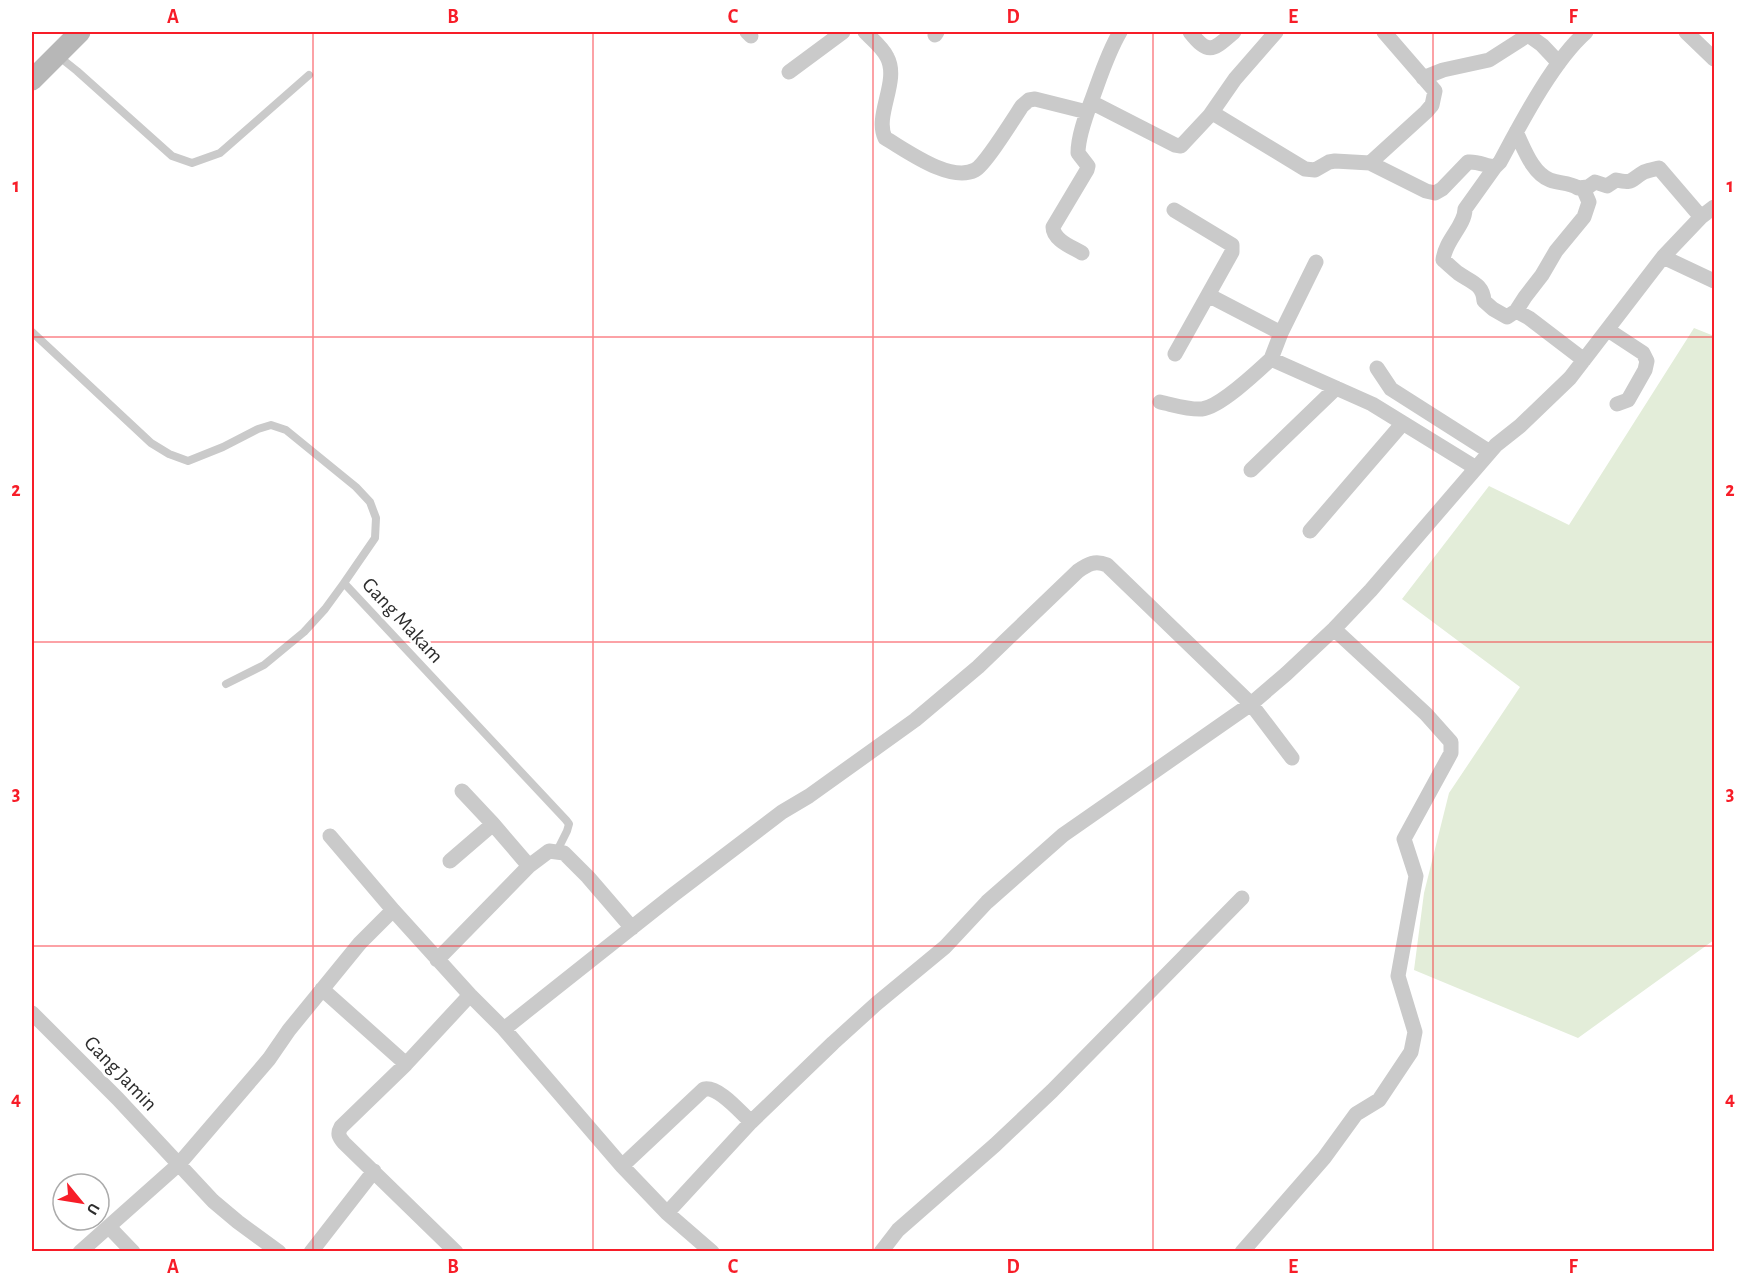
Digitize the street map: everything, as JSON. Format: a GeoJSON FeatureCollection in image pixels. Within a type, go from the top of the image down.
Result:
{"type":"FeatureCollection","features":[{"type":"Feature","properties":{"kind":"street"},"geometry":{"type":"LineString","coordinates":[[32,80],[80,32]]}},
{"type":"Feature","properties":{"kind":"street"},"geometry":{"type":"LineString","coordinates":[[789,72],[843,32]]}},
{"type":"Feature","properties":{"kind":"street"},"geometry":{"type":"LineString","coordinates":[[865,32],[887,56],[890,66],[882,127],[885,138],[936,166],[947,171],[961,173],[976,170],[1022,106],[1029,100],[1035,99],[1089,107],[1181,146],[1210,115],[1235,79],[1276,32]]}},
{"type":"Feature","properties":{"kind":"street"},"geometry":{"type":"LineString","coordinates":[[1082,253],[1056,237],[1052,230],[1088,167],[1077,153],[1089,107],[1103,68],[1120,32]]}},
{"type":"Feature","properties":{"kind":"street"},"geometry":{"type":"LineString","coordinates":[[1190,32],[1201,46],[1206,48],[1218,46],[1234,32]]}},
{"type":"Feature","properties":{"kind":"street"},"geometry":{"type":"LineString","coordinates":[[1370,163],[1426,112],[1432,105],[1435,92],[1384,32]]}},
{"type":"Feature","properties":{"kind":"street"},"geometry":{"type":"LineString","coordinates":[[1583,188],[1589,202],[1584,217],[1556,251],[1516,311],[1507,317],[1484,301],[1484,293],[1476,283],[1458,273],[1443,260],[1451,237],[1465,217],[1465,209],[1500,162],[1559,63],[1586,32]]}},
{"type":"Feature","properties":{"kind":"street"},"geometry":{"type":"LineString","coordinates":[[1686,32],[1714,59]]}},
{"type":"Feature","properties":{"kind":"street"},"geometry":{"type":"LineString","coordinates":[[1423,78],[1443,70],[1490,60],[1528,36],[1542,45],[1559,63]]}},
{"type":"Feature","properties":{"kind":"street"},"geometry":{"type":"LineString","coordinates":[[1210,115],[1216,115],[1305,169],[1315,170],[1335,161],[1370,163],[1426,191],[1435,193],[1442,189],[1468,162],[1476,161],[1495,167]]}},
{"type":"Feature","properties":{"kind":"street"},"geometry":{"type":"LineString","coordinates":[[666,1213],[751,1122],[876,1004],[945,946],[987,902],[1062,835],[1251,704],[1334,629],[1371,590],[1496,445],[1520,426],[1570,378],[1663,257],[1711,211],[1659,168],[1644,172],[1634,181],[1616,180],[1607,186],[1594,182],[1588,187],[1578,188],[1572,184],[1547,179],[1528,157],[1516,132]]}},
{"type":"Feature","properties":{"kind":"street"},"geometry":{"type":"LineString","coordinates":[[1174,210],[1232,245],[1232,252],[1175,354]]}},
{"type":"Feature","properties":{"kind":"street"},"geometry":{"type":"LineString","coordinates":[[1663,257],[1714,281]]}},
{"type":"Feature","properties":{"kind":"street"},"geometry":{"type":"LineString","coordinates":[[1160,402],[1202,409],[1212,406],[1225,399],[1271,359],[1281,333],[1316,262]]}},
{"type":"Feature","properties":{"kind":"street"},"geometry":{"type":"LineString","coordinates":[[1208,295],[1281,333]]}},
{"type":"Feature","properties":{"kind":"street"},"geometry":{"type":"LineString","coordinates":[[1516,311],[1584,360]]}},
{"type":"Feature","properties":{"kind":"street"},"geometry":{"type":"LineString","coordinates":[[1608,330],[1643,353],[1647,361],[1645,370],[1628,400],[1617,404]]}},
{"type":"Feature","properties":{"kind":"street"},"geometry":{"type":"LineString","coordinates":[[1271,359],[1372,404],[1476,468]]}},
{"type":"Feature","properties":{"kind":"street"},"geometry":{"type":"LineString","coordinates":[[1377,368],[1391,389],[1490,452]]}},
{"type":"Feature","properties":{"kind":"street"},"geometry":{"type":"LineString","coordinates":[[1251,470],[1336,388]]}},
{"type":"Feature","properties":{"kind":"street"},"geometry":{"type":"LineString","coordinates":[[1310,531],[1403,423]]}},
{"type":"Feature","properties":{"kind":"street"},"geometry":{"type":"LineString","coordinates":[[504,1029],[782,812],[809,796],[915,720],[978,667],[1078,571],[1089,564],[1100,562],[1107,565],[1251,704],[1292,758]]}},
{"type":"Feature","properties":{"kind":"street"},"geometry":{"type":"LineString","coordinates":[[1242,1251],[1324,1158],[1356,1114],[1379,1100],[1411,1052],[1415,1032],[1398,976],[1416,876],[1404,839],[1451,753],[1452,742],[1334,629]]}},
{"type":"Feature","properties":{"kind":"street"},"geometry":{"type":"LineString","coordinates":[[462,791],[529,866]]}},
{"type":"Feature","properties":{"kind":"street"},"geometry":{"type":"LineString","coordinates":[[450,861],[493,824]]}},
{"type":"Feature","properties":{"kind":"street"},"geometry":{"type":"LineString","coordinates":[[330,836],[438,960],[504,1029],[622,1166],[666,1213],[712,1251]]}},
{"type":"Feature","properties":{"kind":"street"},"geometry":{"type":"LineString","coordinates":[[438,960],[529,866],[549,851],[564,853],[632,928]]}},
{"type":"Feature","properties":{"kind":"street"},"geometry":{"type":"LineString","coordinates":[[880,1251],[898,1230],[995,1145],[1052,1091],[1242,898]]}},
{"type":"Feature","properties":{"kind":"street"},"geometry":{"type":"LineString","coordinates":[[111,1225],[179,1164],[269,1059],[322,988],[393,910]]}},
{"type":"Feature","properties":{"kind":"street"},"geometry":{"type":"LineString","coordinates":[[322,988],[406,1064]]}},
{"type":"Feature","properties":{"kind":"street"},"geometry":{"type":"LineString","coordinates":[[456,1251],[344,1143],[338,1131],[406,1064],[470,995]]}},
{"type":"Feature","properties":{"kind":"street","name":"Gang Jamin"},"geometry":{"type":"LineString","coordinates":[[32,1013],[213,1201],[270,1249]]}},
{"type":"Feature","properties":{"kind":"street"},"geometry":{"type":"LineString","coordinates":[[622,1166],[704,1089],[717,1090],[751,1122]]}},
{"type":"Feature","properties":{"kind":"street"},"geometry":{"type":"LineString","coordinates":[[311,1251],[374,1171]]}},
{"type":"Feature","properties":{"kind":"street"},"geometry":{"type":"LineString","coordinates":[[111,1229],[133,1251]]}},
{"type":"Feature","properties":{"kind":"street"},"geometry":{"type":"LineString","coordinates":[[80,1251],[103,1232]]}},
{"type":"Feature","properties":{"kind":"lane"},"geometry":{"type":"LineString","coordinates":[[56,55],[172,156],[192,163],[220,153],[309,75]]}},
{"type":"Feature","properties":{"kind":"lane","name":"Gang Makam"},"geometry":{"type":"LineString","coordinates":[[32,332],[151,444],[183,460],[191,460],[258,429],[272,425],[283,428],[356,487],[370,502],[376,518],[375,538],[344,582],[566,820],[569,824],[568,830],[557,851]]}},
{"type":"Feature","properties":{"kind":"lane"},"geometry":{"type":"LineString","coordinates":[[226,684],[264,664],[304,632],[325,609],[344,582]]}},
{"type":"Feature","properties":{"kind":"green space"},"geometry":{"type":"Polygon","coordinates":[[[1694,328],[1714,336],[1714,940],[1578,1038],[1414,970],[1424,893],[1449,793],[1520,687],[1402,599],[1489,486],[1569,525],[1694,328]]]}}]}
